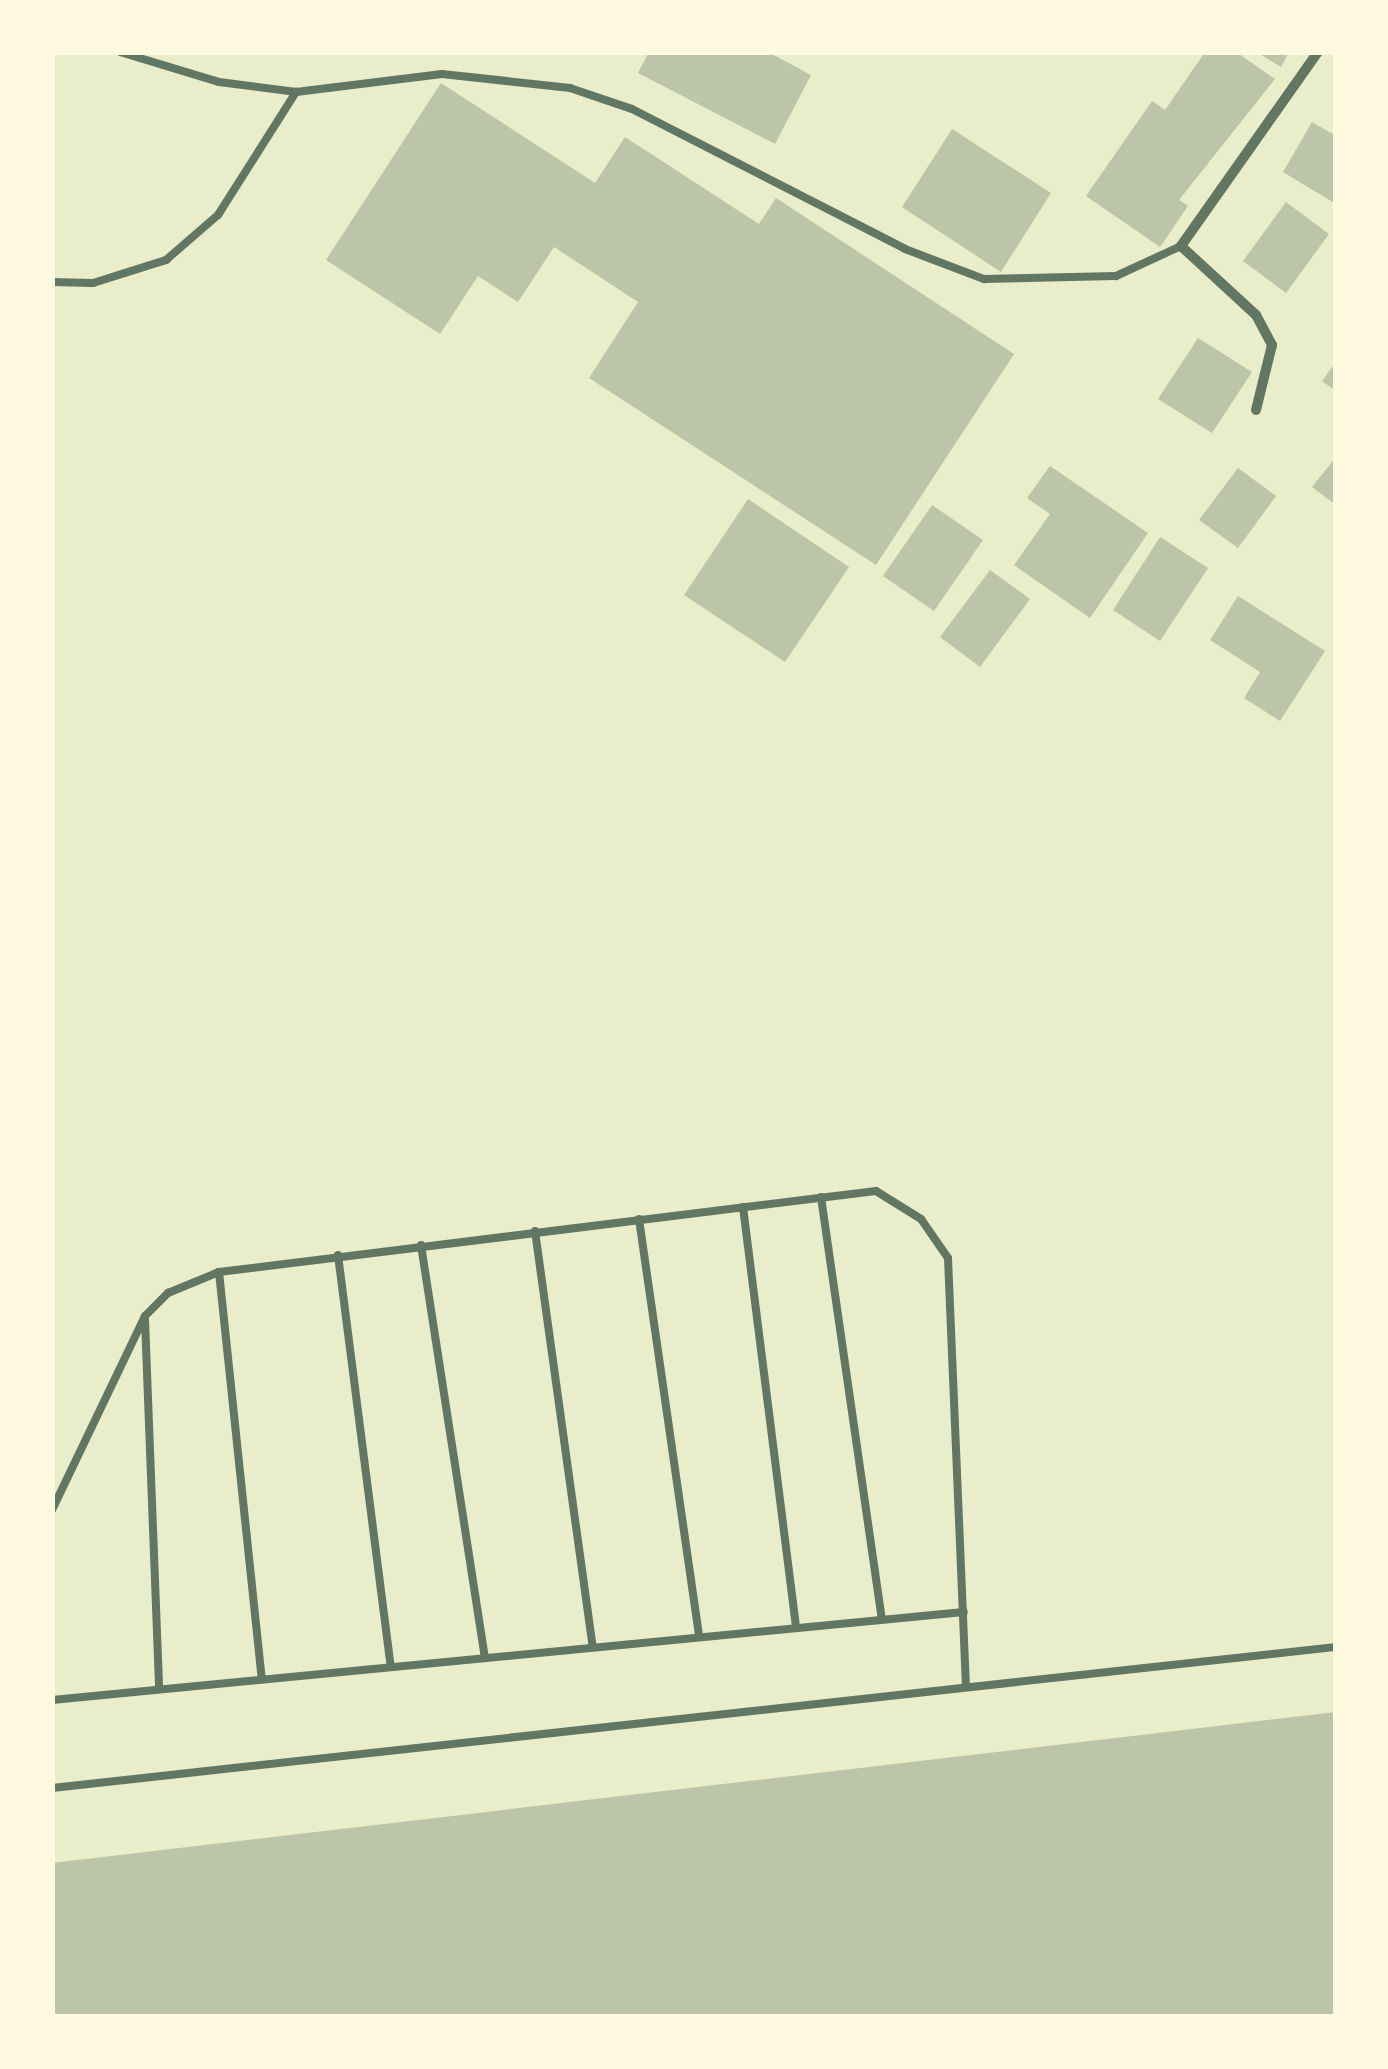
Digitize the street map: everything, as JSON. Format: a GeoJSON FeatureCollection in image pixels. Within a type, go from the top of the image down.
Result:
{"type":"FeatureCollection","features":[{"type":"Feature","properties":{"kind":"street"},"geometry":{"type":"LineString","coordinates":[[1256,410],[1272,345],[1256,315],[1181,246],[1318,52]]}},
{"type":"Feature","properties":{"kind":"lane"},"geometry":{"type":"LineString","coordinates":[[120,52],[219,82],[296,92],[442,74],[570,88],[632,109],[905,249],[984,279],[1116,276],[1181,246]]}},
{"type":"Feature","properties":{"kind":"lane"},"geometry":{"type":"LineString","coordinates":[[52,282],[93,283],[166,260],[218,215],[296,92]]}},
{"type":"Feature","properties":{"kind":"lane"},"geometry":{"type":"LineString","coordinates":[[52,1510],[145,1316],[168,1293],[219,1272],[876,1191],[921,1219],[948,1258],[966,1687]]}},
{"type":"Feature","properties":{"kind":"lane"},"geometry":{"type":"LineString","coordinates":[[821,1198],[882,1620]]}},
{"type":"Feature","properties":{"kind":"lane"},"geometry":{"type":"LineString","coordinates":[[743,1206],[796,1628]]}},
{"type":"Feature","properties":{"kind":"lane"},"geometry":{"type":"LineString","coordinates":[[638,1219],[698,1637]]}},
{"type":"Feature","properties":{"kind":"lane"},"geometry":{"type":"LineString","coordinates":[[535,1231],[593,1648]]}},
{"type":"Feature","properties":{"kind":"lane"},"geometry":{"type":"LineString","coordinates":[[421,1245],[485,1658]]}},
{"type":"Feature","properties":{"kind":"lane"},"geometry":{"type":"LineString","coordinates":[[338,1255],[390,1667]]}},
{"type":"Feature","properties":{"kind":"lane"},"geometry":{"type":"LineString","coordinates":[[219,1272],[262,1679]]}},
{"type":"Feature","properties":{"kind":"lane"},"geometry":{"type":"LineString","coordinates":[[145,1316],[160,1690]]}},
{"type":"Feature","properties":{"kind":"lane"},"geometry":{"type":"LineString","coordinates":[[52,1700],[964,1612]]}},
{"type":"Feature","properties":{"kind":"lane"},"geometry":{"type":"LineString","coordinates":[[52,1788],[1336,1646]]}},
{"type":"Feature","properties":{"kind":"building"},"geometry":{"type":"Polygon","coordinates":[[[649,52],[768,52],[811,75],[775,144],[638,73],[649,52]]]}},
{"type":"Feature","properties":{"kind":"building"},"geometry":{"type":"Polygon","coordinates":[[[1205,52],[1236,52],[1275,79],[1179,200],[1188,206],[1160,247],[1086,196],[1152,101],[1165,110],[1205,52]]]}},
{"type":"Feature","properties":{"kind":"building"},"geometry":{"type":"Polygon","coordinates":[[[1257,52],[1289,52],[1281,67],[1257,52]]]}},
{"type":"Feature","properties":{"kind":"building"},"geometry":{"type":"Polygon","coordinates":[[[441,83],[595,183],[625,137],[759,224],[776,198],[1014,354],[876,565],[589,378],[638,302],[554,247],[518,302],[478,276],[440,334],[326,260],[441,83]]]}},
{"type":"Feature","properties":{"kind":"building"},"geometry":{"type":"Polygon","coordinates":[[[1312,122],[1336,136],[1336,204],[1283,172],[1312,122]]]}},
{"type":"Feature","properties":{"kind":"building"},"geometry":{"type":"Polygon","coordinates":[[[952,129],[1051,193],[1001,272],[902,207],[952,129]]]}},
{"type":"Feature","properties":{"kind":"building"},"geometry":{"type":"Polygon","coordinates":[[[1286,202],[1329,234],[1286,293],[1243,261],[1286,202]]]}},
{"type":"Feature","properties":{"kind":"building"},"geometry":{"type":"Polygon","coordinates":[[[1198,338],[1252,372],[1212,433],[1158,399],[1198,338]]]}},
{"type":"Feature","properties":{"kind":"building"},"geometry":{"type":"Polygon","coordinates":[[[1336,362],[1336,391],[1322,381],[1336,362]]]}},
{"type":"Feature","properties":{"kind":"building"},"geometry":{"type":"Polygon","coordinates":[[[1336,457],[1336,505],[1312,487],[1336,457]]]}},
{"type":"Feature","properties":{"kind":"building"},"geometry":{"type":"Polygon","coordinates":[[[1050,466],[1148,533],[1090,618],[1014,565],[1050,514],[1027,498],[1050,466]]]}},
{"type":"Feature","properties":{"kind":"building"},"geometry":{"type":"Polygon","coordinates":[[[1238,468],[1276,496],[1238,548],[1199,520],[1238,468]]]}},
{"type":"Feature","properties":{"kind":"building"},"geometry":{"type":"Polygon","coordinates":[[[748,499],[849,567],[785,662],[684,595],[748,499]]]}},
{"type":"Feature","properties":{"kind":"building"},"geometry":{"type":"Polygon","coordinates":[[[932,505],[983,540],[934,611],[883,576],[932,505]]]}},
{"type":"Feature","properties":{"kind":"building"},"geometry":{"type":"Polygon","coordinates":[[[1160,537],[1208,568],[1160,641],[1113,610],[1160,537]]]}},
{"type":"Feature","properties":{"kind":"building"},"geometry":{"type":"Polygon","coordinates":[[[990,570],[1030,599],[980,667],[940,637],[990,570]]]}},
{"type":"Feature","properties":{"kind":"building"},"geometry":{"type":"Polygon","coordinates":[[[1238,596],[1325,651],[1280,721],[1244,698],[1260,672],[1210,640],[1238,596]]]}},
{"type":"Feature","properties":{"kind":"building"},"geometry":{"type":"Polygon","coordinates":[[[1336,1712],[1336,2016],[52,2016],[52,1863],[1336,1712]]]}}]}
